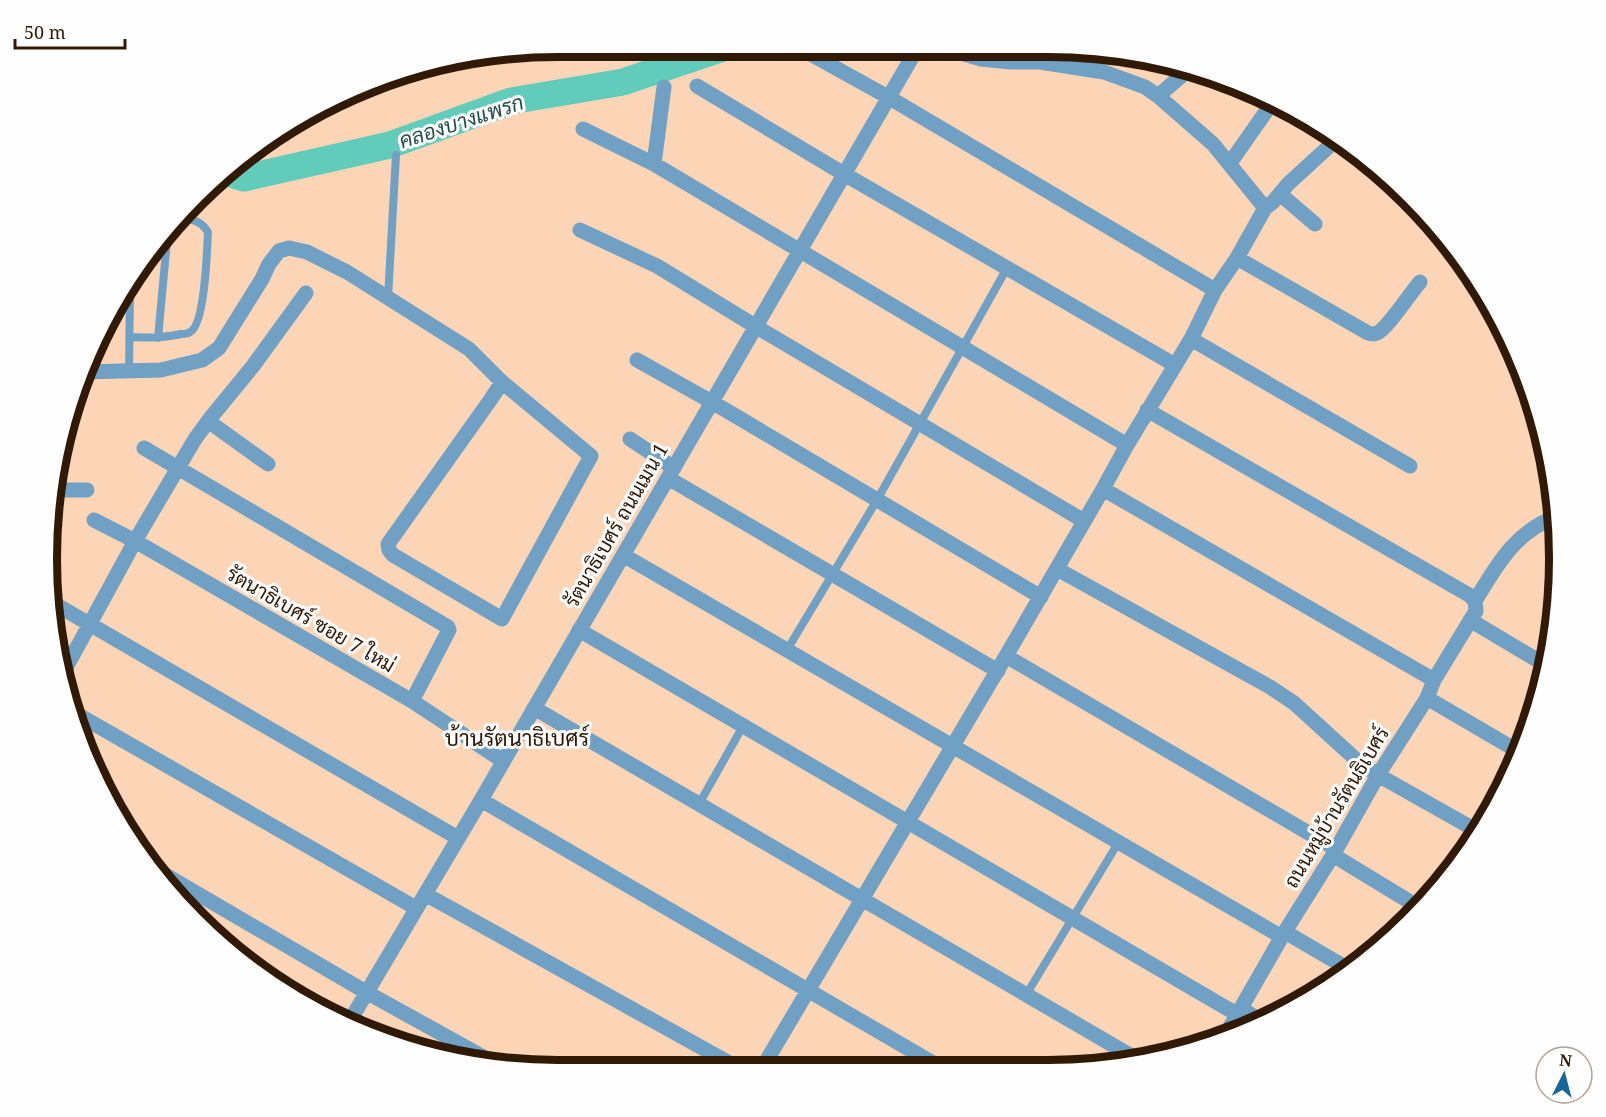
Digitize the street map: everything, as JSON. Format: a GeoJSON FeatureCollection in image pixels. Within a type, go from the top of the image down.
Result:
{"type":"FeatureCollection","features":[{"type":"Feature","properties":{"kind":"street"},"geometry":{"type":"LineString","coordinates":[[817,57],[1215,290]]}},
{"type":"Feature","properties":{"kind":"street","name":"รัตนาธิเบศร์ ถนนเมน 1"},"geometry":{"type":"LineString","coordinates":[[353,1015],[481,800],[912,57]]}},
{"type":"Feature","properties":{"kind":"street"},"geometry":{"type":"LineString","coordinates":[[974,57],[1010,62],[1040,62],[1104,72],[1145,87],[1213,144],[1265,207]]}},
{"type":"Feature","properties":{"kind":"street"},"geometry":{"type":"LineString","coordinates":[[1158,96],[1182,75]]}},
{"type":"Feature","properties":{"kind":"street"},"geometry":{"type":"LineString","coordinates":[[696,86],[1175,365]]}},
{"type":"Feature","properties":{"kind":"street"},"geometry":{"type":"LineString","coordinates":[[654,164],[664,87]]}},
{"type":"Feature","properties":{"kind":"street"},"geometry":{"type":"LineString","coordinates":[[1230,163],[1268,109]]}},
{"type":"Feature","properties":{"kind":"street"},"geometry":{"type":"LineString","coordinates":[[583,129],[654,164],[1127,445]]}},
{"type":"Feature","properties":{"kind":"street"},"geometry":{"type":"LineString","coordinates":[[767,1060],[998,671],[1147,410],[1191,339],[1215,290],[1237,258],[1265,207],[1330,145]]}},
{"type":"Feature","properties":{"kind":"street"},"geometry":{"type":"LineString","coordinates":[[1280,194],[1315,224]]}},
{"type":"Feature","properties":{"kind":"street"},"geometry":{"type":"LineString","coordinates":[[580,230],[657,266],[1083,521]]}},
{"type":"Feature","properties":{"kind":"street"},"geometry":{"type":"LineString","coordinates":[[93,372],[161,370],[202,360],[219,348],[279,251],[289,248],[307,252],[347,272],[469,349],[502,382],[591,456],[502,620],[393,555],[388,544],[502,382]]}},
{"type":"Feature","properties":{"kind":"street"},"geometry":{"type":"LineString","coordinates":[[1237,258],[1373,334],[1378,333],[1387,324],[1420,282]]}},
{"type":"Feature","properties":{"kind":"street"},"geometry":{"type":"LineString","coordinates":[[69,663],[135,541],[195,439],[254,366],[306,293]]}},
{"type":"Feature","properties":{"kind":"street"},"geometry":{"type":"LineString","coordinates":[[1191,339],[1410,466]]}},
{"type":"Feature","properties":{"kind":"street"},"geometry":{"type":"LineString","coordinates":[[637,360],[1041,597]]}},
{"type":"Feature","properties":{"kind":"street"},"geometry":{"type":"LineString","coordinates":[[1147,410],[1469,595],[1475,601]]}},
{"type":"Feature","properties":{"kind":"street"},"geometry":{"type":"LineString","coordinates":[[208,421],[268,464]]}},
{"type":"Feature","properties":{"kind":"street"},"geometry":{"type":"LineString","coordinates":[[630,440],[671,473],[832,574],[998,671]]}},
{"type":"Feature","properties":{"kind":"street"},"geometry":{"type":"LineString","coordinates":[[144,448],[448,627],[449,630],[412,701]]}},
{"type":"Feature","properties":{"kind":"street"},"geometry":{"type":"LineString","coordinates":[[1103,489],[1434,680]]}},
{"type":"Feature","properties":{"kind":"street"},"geometry":{"type":"LineString","coordinates":[[62,490],[87,490]]}},
{"type":"Feature","properties":{"kind":"street","name":"รัตนาธิเบศร์ ซอย 7 ใหม่"},"geometry":{"type":"LineString","coordinates":[[94,519],[412,701],[503,762]]}},
{"type":"Feature","properties":{"kind":"street","name":"ถนนหมู่บ้านรัตนธิเบศร์"},"geometry":{"type":"LineString","coordinates":[[1232,1025],[1378,775],[1427,698],[1434,680],[1476,611],[1475,601],[1499,561],[1525,534],[1547,520]]}},
{"type":"Feature","properties":{"kind":"street"},"geometry":{"type":"LineString","coordinates":[[623,555],[1118,843],[1341,965]]}},
{"type":"Feature","properties":{"kind":"street"},"geometry":{"type":"LineString","coordinates":[[1057,569],[1270,687],[1294,703],[1350,755],[1378,775],[1470,827]]}},
{"type":"Feature","properties":{"kind":"street"},"geometry":{"type":"LineString","coordinates":[[59,607],[458,838]]}},
{"type":"Feature","properties":{"kind":"street"},"geometry":{"type":"LineString","coordinates":[[1470,620],[1538,660]]}},
{"type":"Feature","properties":{"kind":"street"},"geometry":{"type":"LineString","coordinates":[[579,630],[1228,1010],[1240,1011],[1251,1016]]}},
{"type":"Feature","properties":{"kind":"street"},"geometry":{"type":"LineString","coordinates":[[1006,656],[1334,852],[1412,903]]}},
{"type":"Feature","properties":{"kind":"street"},"geometry":{"type":"LineString","coordinates":[[1427,698],[1512,748]]}},
{"type":"Feature","properties":{"kind":"street"},"geometry":{"type":"LineString","coordinates":[[534,708],[1127,1053]]}},
{"type":"Feature","properties":{"kind":"street"},"geometry":{"type":"LineString","coordinates":[[83,718],[416,908]]}},
{"type":"Feature","properties":{"kind":"street"},"geometry":{"type":"LineString","coordinates":[[481,800],[926,1060]]}},
{"type":"Feature","properties":{"kind":"street"},"geometry":{"type":"LineString","coordinates":[[174,880],[476,1053]]}},
{"type":"Feature","properties":{"kind":"street"},"geometry":{"type":"LineString","coordinates":[[425,894],[722,1060]]}},
{"type":"Feature","properties":{"kind":"lane"},"geometry":{"type":"LineString","coordinates":[[388,298],[396,155]]}},
{"type":"Feature","properties":{"kind":"lane"},"geometry":{"type":"LineString","coordinates":[[129,338],[158,338],[190,332],[196,326],[201,312],[208,232],[199,221],[189,219]]}},
{"type":"Feature","properties":{"kind":"lane"},"geometry":{"type":"LineString","coordinates":[[158,338],[167,246]]}},
{"type":"Feature","properties":{"kind":"lane"},"geometry":{"type":"LineString","coordinates":[[787,650],[877,500],[1007,268]]}},
{"type":"Feature","properties":{"kind":"lane"},"geometry":{"type":"LineString","coordinates":[[129,300],[129,371]]}},
{"type":"Feature","properties":{"kind":"lane"},"geometry":{"type":"LineString","coordinates":[[699,804],[743,726]]}},
{"type":"Feature","properties":{"kind":"lane"},"geometry":{"type":"LineString","coordinates":[[1026,995],[1118,843]]}},
{"type":"Feature","properties":{"kind":"waterway","name":"คลองบางแพรก"},"geometry":{"type":"LineString","coordinates":[[235,175],[244,178],[390,145],[511,101],[623,82],[697,57]]}},
{"type":"Feature","properties":{"kind":"district","name":"บ้านรัตนาธิเบศร์"},"geometry":{"type":"Point","coordinates":[517,737]}}]}
